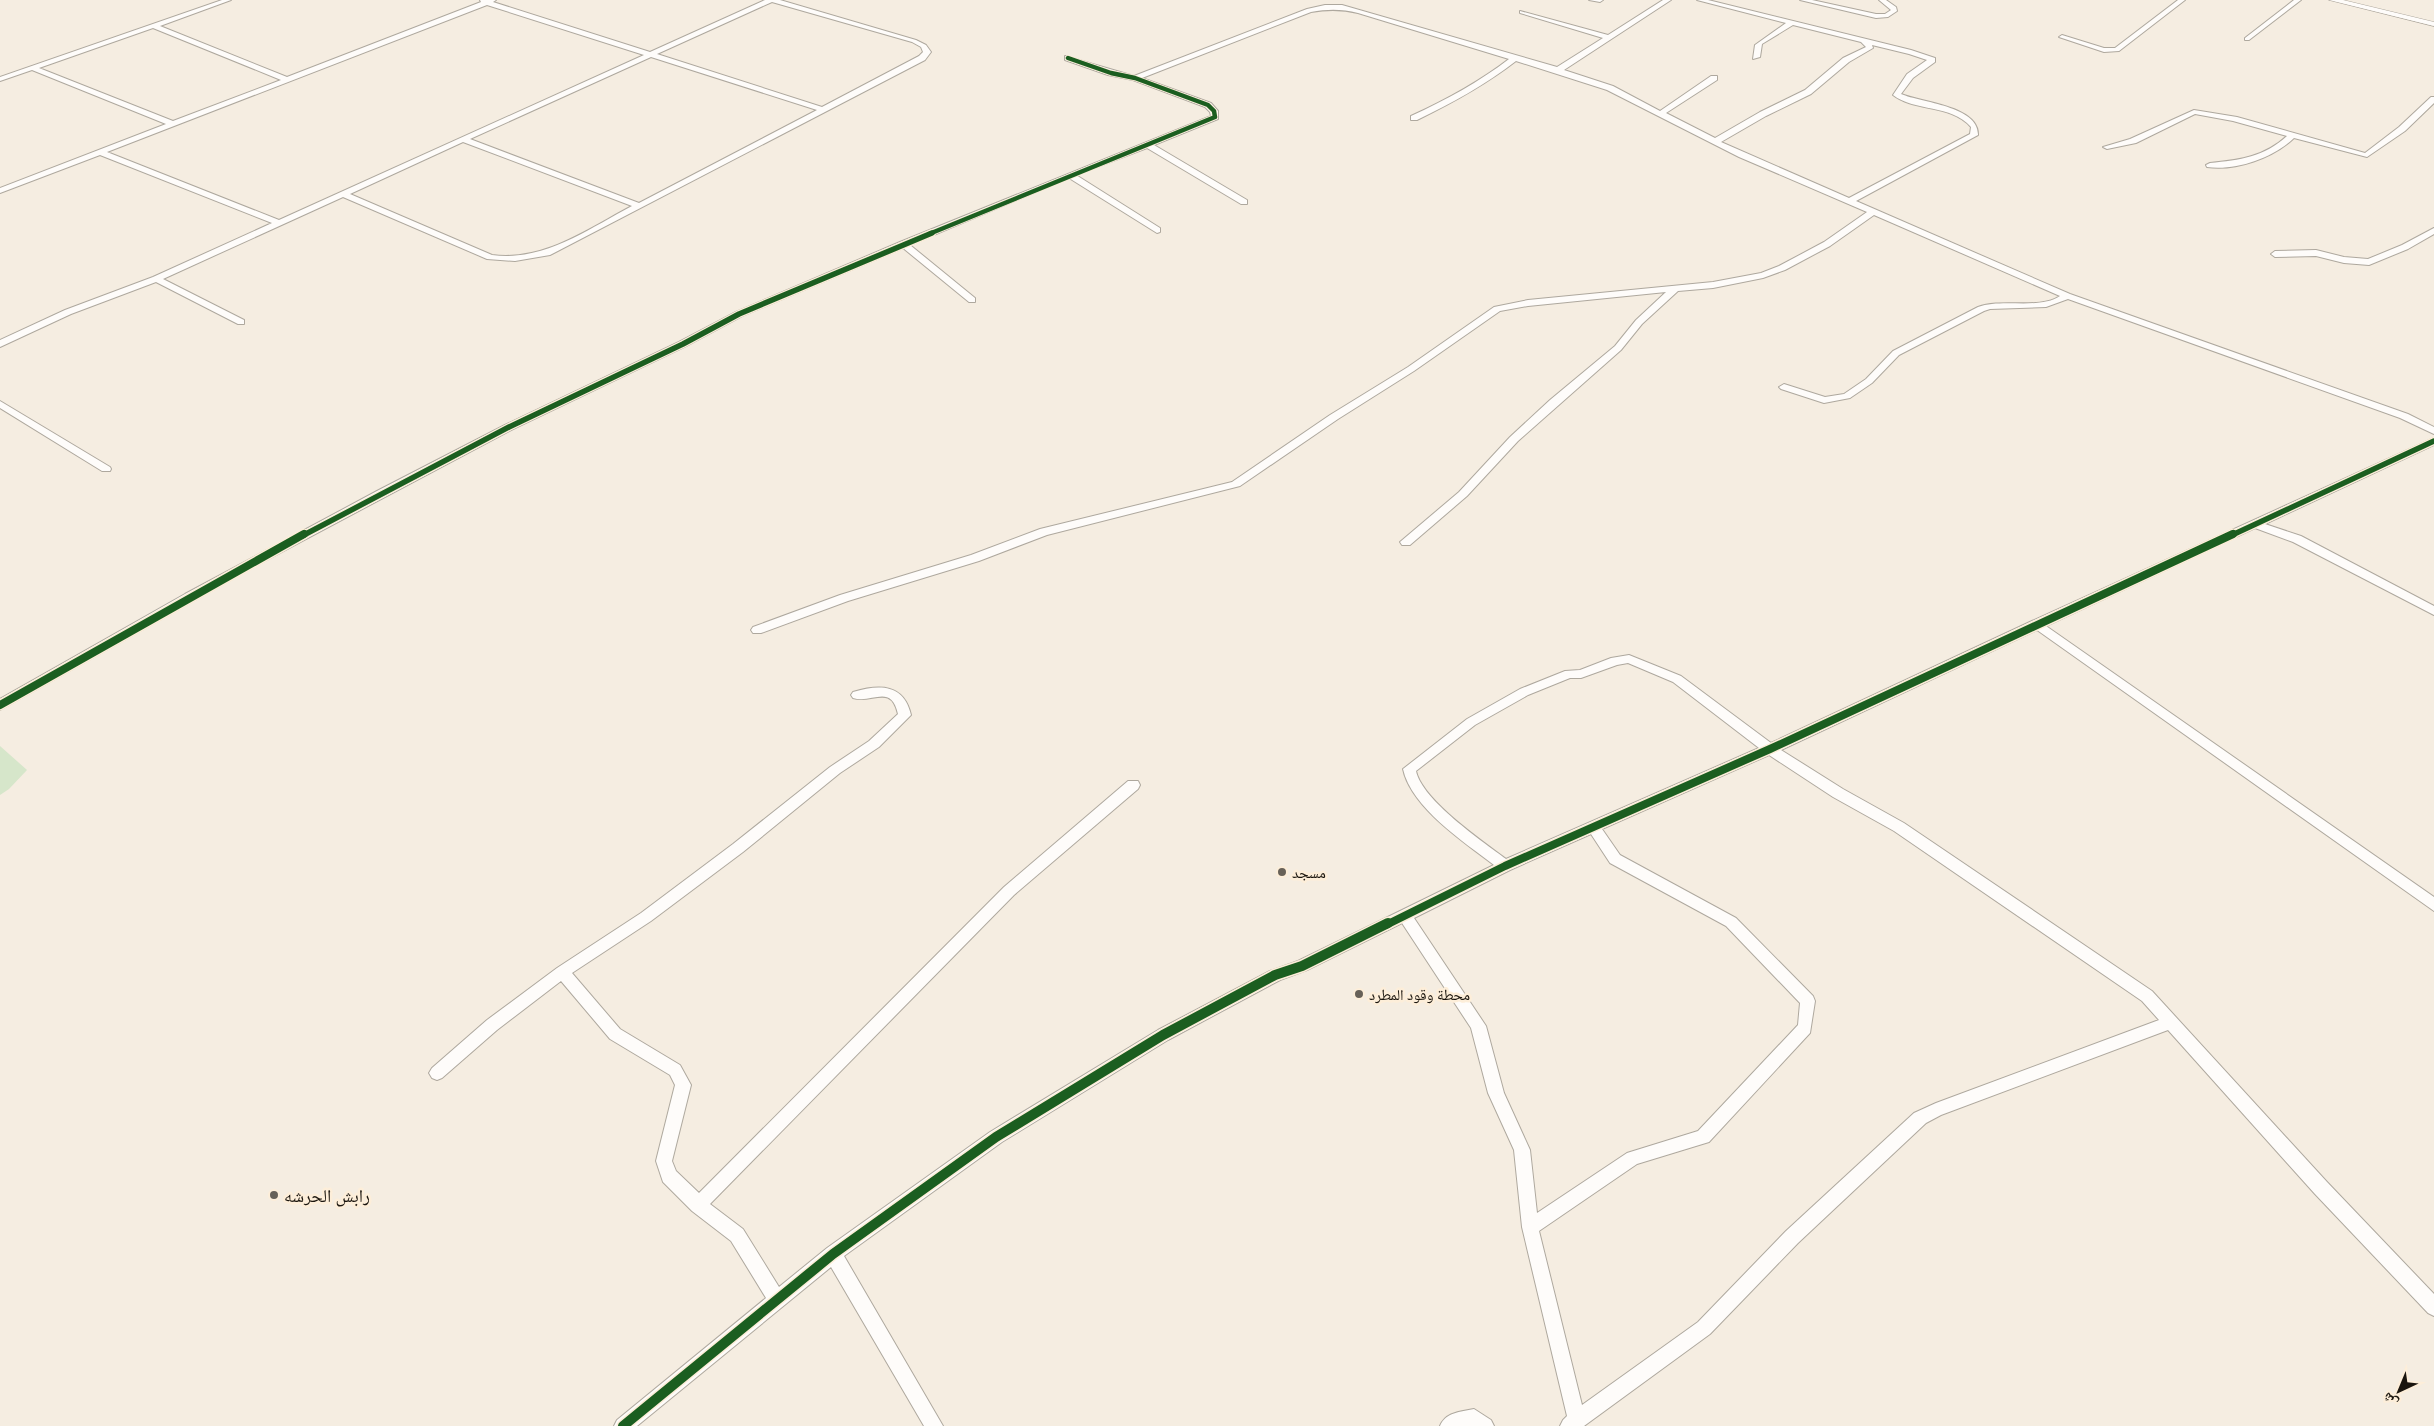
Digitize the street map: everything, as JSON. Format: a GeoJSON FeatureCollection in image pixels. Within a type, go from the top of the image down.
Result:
{"type":"FeatureCollection","features":[{"type":"Feature","properties":{"kind":"street"},"geometry":{"type":"LineString","coordinates":[[0,79],[228,0]]}},
{"type":"Feature","properties":{"kind":"street"},"geometry":{"type":"LineString","coordinates":[[0,344],[68,312],[156,279],[343,194],[653,55],[771,0],[914,41],[926,48],[925,55],[922,58],[824,110],[549,252],[529,258],[502,259],[490,257],[343,194]]}},
{"type":"Feature","properties":{"kind":"street"},"geometry":{"type":"LineString","coordinates":[[1592,0],[1600,0]]}},
{"type":"Feature","properties":{"kind":"street"},"geometry":{"type":"LineString","coordinates":[[1700,0],[1930,58],[1932,62],[1910,76],[1897,95],[1907,100],[1951,111],[1970,119],[1976,131],[1974,135],[1848,202]]}},
{"type":"Feature","properties":{"kind":"street"},"geometry":{"type":"LineString","coordinates":[[1803,0],[1876,16],[1886,16],[1894,11],[1894,8],[1882,0]]}},
{"type":"Feature","properties":{"kind":"street"},"geometry":{"type":"LineString","coordinates":[[2062,37],[2108,51],[2116,50],[2182,0]]}},
{"type":"Feature","properties":{"kind":"street"},"geometry":{"type":"LineString","coordinates":[[2247,39],[2298,0]]}},
{"type":"Feature","properties":{"kind":"street"},"geometry":{"type":"LineString","coordinates":[[2333,0],[2355,3],[2434,24]]}},
{"type":"Feature","properties":{"kind":"street"},"geometry":{"type":"LineString","coordinates":[[0,191],[487,1],[824,110]]}},
{"type":"Feature","properties":{"kind":"street"},"geometry":{"type":"LineString","coordinates":[[1558,70],[1663,1]]}},
{"type":"Feature","properties":{"kind":"street"},"geometry":{"type":"LineString","coordinates":[[1135,78],[1300,13],[1325,7],[1342,7],[1360,11],[1558,70],[1610,88],[1716,142],[1848,202],[2067,296],[2404,416],[2434,431]]}},
{"type":"Feature","properties":{"kind":"street"},"geometry":{"type":"LineString","coordinates":[[1522,12],[1609,38]]}},
{"type":"Feature","properties":{"kind":"street"},"geometry":{"type":"LineString","coordinates":[[1756,57],[1757,46],[1760,43],[1791,23]]}},
{"type":"Feature","properties":{"kind":"street"},"geometry":{"type":"LineString","coordinates":[[154,26],[288,80]]}},
{"type":"Feature","properties":{"kind":"street"},"geometry":{"type":"LineString","coordinates":[[1716,142],[1763,114],[1808,92],[1846,60],[1871,47],[1864,41]]}},
{"type":"Feature","properties":{"kind":"street"},"geometry":{"type":"LineString","coordinates":[[0,705],[232,573],[509,427],[703,335],[739,314],[904,244],[1205,123],[1215,117],[1214,111],[1208,105],[1135,78],[1111,73],[1068,58]]}},
{"type":"Feature","properties":{"kind":"street"},"geometry":{"type":"LineString","coordinates":[[1414,118],[1451,101],[1463,91],[1485,81],[1515,58]]}},
{"type":"Feature","properties":{"kind":"street"},"geometry":{"type":"LineString","coordinates":[[33,68],[173,124]]}},
{"type":"Feature","properties":{"kind":"street"},"geometry":{"type":"LineString","coordinates":[[1660,114],[1714,78]]}},
{"type":"Feature","properties":{"kind":"street"},"geometry":{"type":"LineString","coordinates":[[2107,147],[2133,141],[2194,112],[2293,135],[2354,154],[2367,154],[2402,129],[2434,99]]}},
{"type":"Feature","properties":{"kind":"street"},"geometry":{"type":"LineString","coordinates":[[2210,166],[2260,159],[2282,146],[2293,135]]}},
{"type":"Feature","properties":{"kind":"street"},"geometry":{"type":"LineString","coordinates":[[464,140],[639,206]]}},
{"type":"Feature","properties":{"kind":"street"},"geometry":{"type":"LineString","coordinates":[[1148,146],[1244,202]]}},
{"type":"Feature","properties":{"kind":"street"},"geometry":{"type":"LineString","coordinates":[[100,152],[280,223]]}},
{"type":"Feature","properties":{"kind":"street"},"geometry":{"type":"LineString","coordinates":[[1070,176],[1157,230]]}},
{"type":"Feature","properties":{"kind":"street"},"geometry":{"type":"LineString","coordinates":[[757,630],[844,598],[975,558],[1044,532],[1236,484],[1334,417],[1412,369],[1497,309],[1528,303],[1713,285],[1763,275],[1782,268],[1827,244],[1873,212]]}},
{"type":"Feature","properties":{"kind":"street"},"geometry":{"type":"LineString","coordinates":[[2275,254],[2316,253],[2344,260],[2369,262],[2405,247],[2434,231]]}},
{"type":"Feature","properties":{"kind":"street"},"geometry":{"type":"LineString","coordinates":[[904,244],[972,300]]}},
{"type":"Feature","properties":{"kind":"street"},"geometry":{"type":"LineString","coordinates":[[156,279],[240,322]]}},
{"type":"Feature","properties":{"kind":"street"},"geometry":{"type":"LineString","coordinates":[[1406,542],[1464,494],[1514,439],[1554,402],[1618,348],[1639,322],[1675,289]]}},
{"type":"Feature","properties":{"kind":"street"},"geometry":{"type":"LineString","coordinates":[[1784,386],[1824,400],[1847,396],[1869,381],[1896,353],[1981,309],[1989,306],[2053,304],[2067,296]]}},
{"type":"Feature","properties":{"kind":"street"},"geometry":{"type":"LineString","coordinates":[[0,404],[106,468]]}},
{"type":"Feature","properties":{"kind":"street"},"geometry":{"type":"LineString","coordinates":[[623,1426],[833,1254],[996,1137],[1163,1035],[1275,975],[1302,966],[1505,866],[1770,749],[2434,441]]}},
{"type":"Feature","properties":{"kind":"street"},"geometry":{"type":"LineString","coordinates":[[2254,524],[2296,539],[2434,611]]}},
{"type":"Feature","properties":{"kind":"street"},"geometry":{"type":"LineString","coordinates":[[2036,624],[2434,905]]}},
{"type":"Feature","properties":{"kind":"street"},"geometry":{"type":"LineString","coordinates":[[1505,866],[1446,820],[1414,783],[1408,774],[1409,769],[1471,722],[1540,685],[1629,659],[1677,679],[1732,723],[1770,749],[1838,793],[1899,827],[2147,996],[2321,1188],[2434,1307]]}},
{"type":"Feature","properties":{"kind":"street"},"geometry":{"type":"LineString","coordinates":[[437,1073],[492,1025],[562,972],[646,917],[738,848],[835,770],[874,744],[906,715],[904,706],[895,694],[883,691],[857,695]]}},
{"type":"Feature","properties":{"kind":"street"},"geometry":{"type":"LineString","coordinates":[[698,1204],[1009,891],[1133,785]]}},
{"type":"Feature","properties":{"kind":"street"},"geometry":{"type":"LineString","coordinates":[[1530,1227],[1633,1158],[1704,1136],[1805,1028],[1808,1001],[1731,922],[1615,859],[1593,827]]}},
{"type":"Feature","properties":{"kind":"street"},"geometry":{"type":"LineString","coordinates":[[1404,915],[1478,1026],[1496,1093],[1522,1150],[1530,1227],[1573,1423],[1704,1328],[1792,1237],[1920,1118],[1936,1110],[2171,1022]]}},
{"type":"Feature","properties":{"kind":"street"},"geometry":{"type":"LineString","coordinates":[[562,972],[615,1034],[675,1070],[683,1085],[664,1161],[669,1176],[698,1204],[737,1235],[777,1300]]}},
{"type":"Feature","properties":{"kind":"street"},"geometry":{"type":"LineString","coordinates":[[833,1254],[934,1426]]}},
{"type":"Feature","properties":{"kind":"street"},"geometry":{"type":"LineString","coordinates":[[1449,1426],[1454,1422],[1474,1418],[1485,1426]]}},
{"type":"Feature","properties":{"kind":"green space"},"geometry":{"type":"Polygon","coordinates":[[[0,746],[27,770],[9,789],[0,795],[0,746]]]}},
{"type":"Feature","properties":{"kind":"cycle path"},"geometry":{"type":"LineString","coordinates":[[0,705],[189,597],[380,494],[509,427],[683,344],[739,314],[1070,175],[1215,117],[1214,111],[1208,105],[1135,78],[1111,73],[1068,58]]}},
{"type":"Feature","properties":{"kind":"cycle path"},"geometry":{"type":"LineString","coordinates":[[623,1426],[833,1254],[996,1137],[1163,1035],[1275,975],[1302,966],[1505,866],[1770,749],[2434,441]]}},
{"type":"Feature","properties":{"kind":"place","name":"مسجد"},"geometry":{"type":"Point","coordinates":[1282,872]}},
{"type":"Feature","properties":{"kind":"place","name":"محطة وقود المطرد"},"geometry":{"type":"Point","coordinates":[1359,994]}},
{"type":"Feature","properties":{"kind":"place","name":"رابش الحرشه"},"geometry":{"type":"Point","coordinates":[274,1195]}}]}
